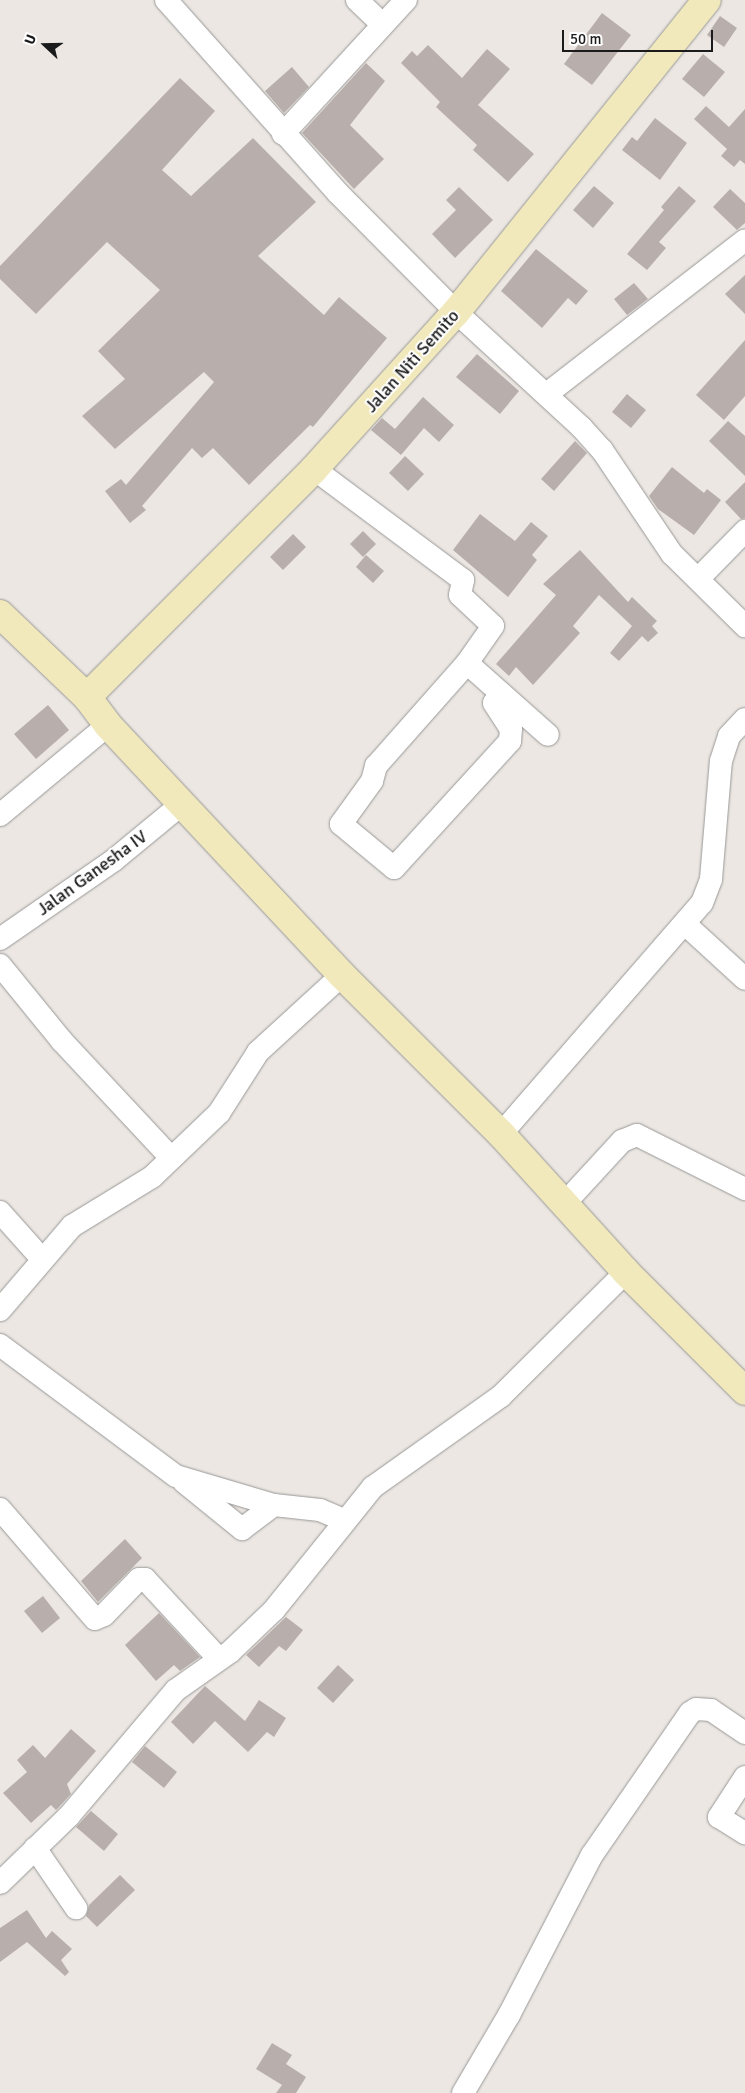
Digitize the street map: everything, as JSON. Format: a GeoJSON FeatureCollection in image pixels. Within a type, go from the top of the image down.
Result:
{"type":"FeatureCollection","features":[{"type":"Feature","properties":{"kind":"main road","name":"Jalan Niti Semito"},"geometry":{"type":"LineString","coordinates":[[87,697],[314,470],[456,312],[696,4]]}},
{"type":"Feature","properties":{"kind":"main road"},"geometry":{"type":"LineString","coordinates":[[0,614],[87,697],[108,725],[342,975],[501,1134],[626,1272],[745,1391]]}},
{"type":"Feature","properties":{"kind":"street"},"geometry":{"type":"LineString","coordinates":[[166,0],[283,134],[456,312],[548,393],[602,450],[658,535],[745,626]]}},
{"type":"Feature","properties":{"kind":"street"},"geometry":{"type":"LineString","coordinates":[[357,0],[381,23]]}},
{"type":"Feature","properties":{"kind":"street"},"geometry":{"type":"LineString","coordinates":[[283,134],[381,23],[406,0]]}},
{"type":"Feature","properties":{"kind":"street"},"geometry":{"type":"LineString","coordinates":[[548,393],[745,240]]}},
{"type":"Feature","properties":{"kind":"street"},"geometry":{"type":"LineString","coordinates":[[314,470],[463,580],[460,594],[493,626],[467,663],[376,766],[372,780],[341,824],[394,868],[510,741],[511,729],[494,703],[502,695]]}},
{"type":"Feature","properties":{"kind":"street"},"geometry":{"type":"LineString","coordinates":[[699,578],[745,531]]}},
{"type":"Feature","properties":{"kind":"street"},"geometry":{"type":"LineString","coordinates":[[467,663],[548,735]]}},
{"type":"Feature","properties":{"kind":"street"},"geometry":{"type":"LineString","coordinates":[[501,1134],[684,924],[708,891],[721,761],[730,736],[745,720]]}},
{"type":"Feature","properties":{"kind":"street"},"geometry":{"type":"LineString","coordinates":[[0,815],[108,725]]}},
{"type":"Feature","properties":{"kind":"street","name":"Jalan Ganesha IV"},"geometry":{"type":"LineString","coordinates":[[0,939],[114,860],[182,804]]}},
{"type":"Feature","properties":{"kind":"street"},"geometry":{"type":"LineString","coordinates":[[684,924],[745,979]]}},
{"type":"Feature","properties":{"kind":"street"},"geometry":{"type":"LineString","coordinates":[[0,965],[62,1041],[171,1158]]}},
{"type":"Feature","properties":{"kind":"street"},"geometry":{"type":"LineString","coordinates":[[0,1310],[42,1259],[92,1211],[152,1177],[220,1113],[258,1052],[342,975]]}},
{"type":"Feature","properties":{"kind":"street"},"geometry":{"type":"LineString","coordinates":[[564,1204],[622,1141],[637,1135],[745,1189]]}},
{"type":"Feature","properties":{"kind":"street"},"geometry":{"type":"LineString","coordinates":[[0,1212],[42,1259]]}},
{"type":"Feature","properties":{"kind":"street"},"geometry":{"type":"LineString","coordinates":[[0,1883],[108,1772],[176,1690],[219,1659],[274,1610],[344,1520],[396,1468],[526,1374],[626,1272]]}},
{"type":"Feature","properties":{"kind":"street"},"geometry":{"type":"LineString","coordinates":[[0,1345],[176,1476],[242,1529],[274,1505]]}},
{"type":"Feature","properties":{"kind":"street"},"geometry":{"type":"LineString","coordinates":[[176,1476],[274,1505],[313,1508],[344,1520]]}},
{"type":"Feature","properties":{"kind":"street"},"geometry":{"type":"LineString","coordinates":[[0,1509],[94,1619],[104,1615],[139,1579],[145,1579],[219,1659]]}},
{"type":"Feature","properties":{"kind":"street"},"geometry":{"type":"LineString","coordinates":[[463,2093],[509,2015],[592,1855],[690,1713],[696,1709],[711,1710],[745,1733]]}},
{"type":"Feature","properties":{"kind":"street"},"geometry":{"type":"LineString","coordinates":[[745,1777],[719,1818],[745,1833]]}},
{"type":"Feature","properties":{"kind":"street"},"geometry":{"type":"LineString","coordinates":[[35,1848],[76,1908]]}},
{"type":"Feature","properties":{"kind":"building"},"geometry":{"type":"Polygon","coordinates":[[[602,13],[631,35],[592,85],[564,64],[602,13]]]}},
{"type":"Feature","properties":{"kind":"building"},"geometry":{"type":"Polygon","coordinates":[[[720,16],[737,28],[724,47],[707,35],[720,16]]]}},
{"type":"Feature","properties":{"kind":"building"},"geometry":{"type":"Polygon","coordinates":[[[428,45],[462,78],[487,49],[510,69],[478,105],[534,154],[508,182],[473,150],[477,145],[436,107],[440,102],[401,63],[412,51],[417,56],[428,45]]]}},
{"type":"Feature","properties":{"kind":"building"},"geometry":{"type":"Polygon","coordinates":[[[703,54],[725,72],[704,97],[682,79],[703,54]]]}},
{"type":"Feature","properties":{"kind":"building"},"geometry":{"type":"Polygon","coordinates":[[[366,63],[385,81],[350,125],[384,159],[354,189],[302,133],[366,63]]]}},
{"type":"Feature","properties":{"kind":"building"},"geometry":{"type":"Polygon","coordinates":[[[292,67],[309,87],[284,113],[265,91],[292,67]]]}},
{"type":"Feature","properties":{"kind":"building"},"geometry":{"type":"Polygon","coordinates":[[[180,78],[215,111],[162,170],[191,196],[253,138],[316,202],[258,256],[324,315],[339,297],[387,338],[313,427],[310,425],[249,485],[213,448],[202,458],[192,448],[142,506],[146,510],[130,523],[105,491],[121,479],[126,485],[214,382],[204,372],[115,449],[82,416],[125,379],[98,351],[160,290],[107,242],[36,314],[0,279],[0,266],[180,78]]]}},
{"type":"Feature","properties":{"kind":"building"},"geometry":{"type":"Polygon","coordinates":[[[706,106],[729,127],[745,109],[745,164],[740,160],[734,167],[721,156],[727,149],[694,119],[706,106]]]}},
{"type":"Feature","properties":{"kind":"building"},"geometry":{"type":"Polygon","coordinates":[[[655,118],[687,143],[660,180],[622,150],[632,137],[637,141],[655,118]]]}},
{"type":"Feature","properties":{"kind":"building"},"geometry":{"type":"Polygon","coordinates":[[[594,186],[614,203],[593,228],[573,210],[594,186]]]}},
{"type":"Feature","properties":{"kind":"building"},"geometry":{"type":"Polygon","coordinates":[[[679,186],[696,201],[659,242],[666,248],[647,270],[627,254],[664,210],[661,207],[679,186]]]}},
{"type":"Feature","properties":{"kind":"building"},"geometry":{"type":"Polygon","coordinates":[[[459,187],[493,220],[455,258],[432,234],[456,210],[446,200],[459,187]]]}},
{"type":"Feature","properties":{"kind":"building"},"geometry":{"type":"Polygon","coordinates":[[[730,189],[745,203],[745,223],[737,230],[713,207],[730,189]]]}},
{"type":"Feature","properties":{"kind":"building"},"geometry":{"type":"Polygon","coordinates":[[[536,249],[588,291],[576,305],[568,298],[542,328],[501,291],[536,249]]]}},
{"type":"Feature","properties":{"kind":"building"},"geometry":{"type":"Polygon","coordinates":[[[745,275],[745,314],[725,294],[745,275]]]}},
{"type":"Feature","properties":{"kind":"building"},"geometry":{"type":"Polygon","coordinates":[[[634,283],[648,299],[627,315],[614,299],[634,283]]]}},
{"type":"Feature","properties":{"kind":"building"},"geometry":{"type":"Polygon","coordinates":[[[745,340],[745,396],[724,420],[696,395],[745,340]]]}},
{"type":"Feature","properties":{"kind":"building"},"geometry":{"type":"Polygon","coordinates":[[[477,354],[519,391],[500,414],[456,377],[477,354]]]}},
{"type":"Feature","properties":{"kind":"building"},"geometry":{"type":"Polygon","coordinates":[[[627,394],[646,410],[631,428],[612,412],[627,394]]]}},
{"type":"Feature","properties":{"kind":"building"},"geometry":{"type":"Polygon","coordinates":[[[423,397],[454,425],[439,442],[424,428],[401,455],[371,430],[382,418],[395,429],[423,397]]]}},
{"type":"Feature","properties":{"kind":"building"},"geometry":{"type":"Polygon","coordinates":[[[728,421],[745,436],[745,476],[709,441],[728,421]]]}},
{"type":"Feature","properties":{"kind":"building"},"geometry":{"type":"Polygon","coordinates":[[[575,441],[587,453],[554,491],[541,479],[575,441]]]}},
{"type":"Feature","properties":{"kind":"building"},"geometry":{"type":"Polygon","coordinates":[[[405,456],[424,474],[408,491],[389,473],[405,456]]]}},
{"type":"Feature","properties":{"kind":"building"},"geometry":{"type":"Polygon","coordinates":[[[672,467],[704,493],[707,489],[721,500],[694,535],[658,509],[649,496],[672,467]]]}},
{"type":"Feature","properties":{"kind":"building"},"geometry":{"type":"Polygon","coordinates":[[[745,482],[745,518],[741,519],[725,502],[745,482]]]}},
{"type":"Feature","properties":{"kind":"building"},"geometry":{"type":"Polygon","coordinates":[[[480,514],[515,541],[531,522],[548,536],[532,555],[537,560],[508,597],[453,550],[480,514]]]}},
{"type":"Feature","properties":{"kind":"building"},"geometry":{"type":"Polygon","coordinates":[[[363,531],[376,544],[363,557],[350,544],[363,531]]]}},
{"type":"Feature","properties":{"kind":"building"},"geometry":{"type":"Polygon","coordinates":[[[293,534],[306,547],[283,570],[270,557],[293,534]]]}},
{"type":"Feature","properties":{"kind":"building"},"geometry":{"type":"Polygon","coordinates":[[[580,550],[628,602],[632,597],[657,621],[652,626],[658,633],[648,642],[642,636],[619,661],[610,653],[632,626],[599,595],[573,626],[580,633],[533,685],[516,667],[509,676],[496,664],[556,595],[543,584],[580,550]]]}},
{"type":"Feature","properties":{"kind":"building"},"geometry":{"type":"Polygon","coordinates":[[[366,555],[384,571],[373,583],[356,567],[366,555]]]}},
{"type":"Feature","properties":{"kind":"building"},"geometry":{"type":"Polygon","coordinates":[[[48,705],[69,730],[36,759],[14,734],[48,705]]]}},
{"type":"Feature","properties":{"kind":"building"},"geometry":{"type":"Polygon","coordinates":[[[125,1539],[142,1558],[98,1602],[81,1581],[125,1539]]]}},
{"type":"Feature","properties":{"kind":"building"},"geometry":{"type":"Polygon","coordinates":[[[43,1596],[60,1618],[42,1633],[24,1611],[43,1596]]]}},
{"type":"Feature","properties":{"kind":"building"},"geometry":{"type":"Polygon","coordinates":[[[159,1613],[200,1657],[180,1671],[174,1665],[156,1681],[125,1645],[159,1613]]]}},
{"type":"Feature","properties":{"kind":"building"},"geometry":{"type":"Polygon","coordinates":[[[286,1617],[303,1630],[286,1651],[279,1646],[259,1667],[246,1655],[286,1617]]]}},
{"type":"Feature","properties":{"kind":"building"},"geometry":{"type":"Polygon","coordinates":[[[338,1665],[354,1680],[333,1703],[317,1688],[338,1665]]]}},
{"type":"Feature","properties":{"kind":"building"},"geometry":{"type":"Polygon","coordinates":[[[205,1686],[245,1721],[259,1700],[286,1718],[274,1737],[267,1732],[248,1752],[215,1721],[193,1744],[171,1722],[205,1686]]]}},
{"type":"Feature","properties":{"kind":"building"},"geometry":{"type":"Polygon","coordinates":[[[71,1729],[96,1751],[67,1784],[71,1794],[56,1810],[51,1805],[31,1823],[3,1793],[27,1772],[17,1760],[33,1745],[45,1758],[71,1729]]]}},
{"type":"Feature","properties":{"kind":"building"},"geometry":{"type":"Polygon","coordinates":[[[145,1746],[177,1772],[164,1788],[132,1762],[145,1746]]]}},
{"type":"Feature","properties":{"kind":"building"},"geometry":{"type":"Polygon","coordinates":[[[91,1811],[118,1834],[104,1851],[76,1827],[91,1811]]]}},
{"type":"Feature","properties":{"kind":"building"},"geometry":{"type":"Polygon","coordinates":[[[120,1875],[135,1890],[97,1927],[86,1916],[89,1905],[120,1875]]]}},
{"type":"Feature","properties":{"kind":"building"},"geometry":{"type":"Polygon","coordinates":[[[27,1910],[46,1938],[52,1931],[72,1949],[61,1960],[69,1972],[65,1976],[27,1942],[0,1962],[0,1928],[27,1910]]]}},
{"type":"Feature","properties":{"kind":"building"},"geometry":{"type":"Polygon","coordinates":[[[272,2043],[292,2055],[286,2064],[306,2077],[296,2093],[276,2093],[282,2085],[256,2069],[272,2043]]]}}]}
